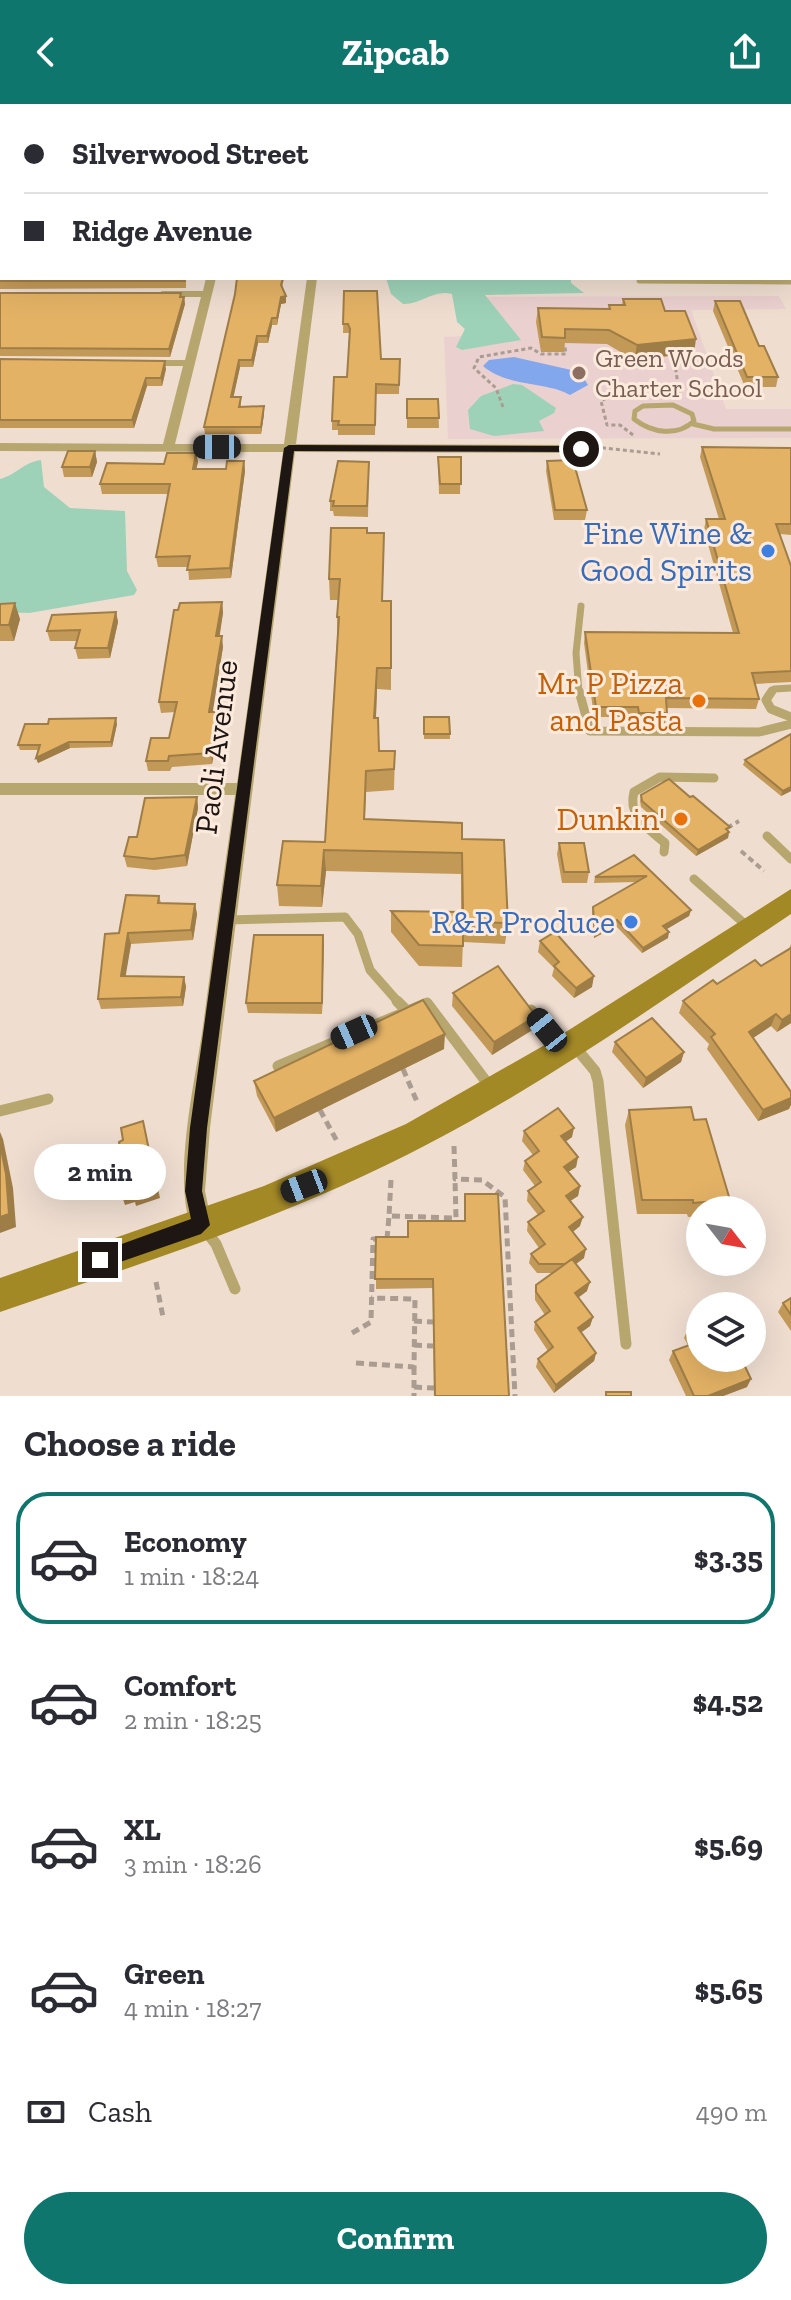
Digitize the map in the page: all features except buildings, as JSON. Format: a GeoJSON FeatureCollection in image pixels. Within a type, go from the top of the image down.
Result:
{"type":"FeatureCollection","features":[{"type":"Feature","properties":{"kind":"main road"},"geometry":{"type":"LineString","coordinates":[[0,1295],[201,1225],[337,1172],[494,1092],[791,900]]}},
{"type":"Feature","properties":{"kind":"street"},"geometry":{"type":"LineString","coordinates":[[168,447],[210,280]]}},
{"type":"Feature","properties":{"kind":"street","name":"Paoli Avenue"},"geometry":{"type":"LineString","coordinates":[[201,1225],[194,1175],[312,280]]}},
{"type":"Feature","properties":{"kind":"street"},"geometry":{"type":"LineString","coordinates":[[157,294],[207,294]]}},
{"type":"Feature","properties":{"kind":"street"},"geometry":{"type":"LineString","coordinates":[[139,363],[190,363]]}},
{"type":"Feature","properties":{"kind":"street"},"geometry":{"type":"LineString","coordinates":[[0,447],[581,449]]}},
{"type":"Feature","properties":{"kind":"street"},"geometry":{"type":"LineString","coordinates":[[0,789],[243,789]]}},
{"type":"Feature","properties":{"kind":"lane"},"geometry":{"type":"LineString","coordinates":[[639,281],[791,282]]}},
{"type":"Feature","properties":{"kind":"lane"},"geometry":{"type":"LineString","coordinates":[[693,424],[689,411],[673,405],[643,406],[633,414],[638,423],[664,431],[683,430],[693,424],[714,429],[791,429]]}},
{"type":"Feature","properties":{"kind":"lane"},"geometry":{"type":"LineString","coordinates":[[581,606],[575,644],[583,717],[590,731],[759,732],[791,724]]}},
{"type":"Feature","properties":{"kind":"lane"},"geometry":{"type":"LineString","coordinates":[[791,688],[774,689],[766,700],[771,709],[791,717]]}},
{"type":"Feature","properties":{"kind":"lane"},"geometry":{"type":"LineString","coordinates":[[664,852],[665,843],[633,814],[630,805],[634,792],[660,777],[714,778]]}},
{"type":"Feature","properties":{"kind":"lane"},"geometry":{"type":"LineString","coordinates":[[767,836],[791,859]]}},
{"type":"Feature","properties":{"kind":"lane"},"geometry":{"type":"LineString","coordinates":[[694,879],[750,928]]}},
{"type":"Feature","properties":{"kind":"lane"},"geometry":{"type":"LineString","coordinates":[[226,920],[345,917],[362,938],[367,963],[405,1009]]}},
{"type":"Feature","properties":{"kind":"lane"},"geometry":{"type":"LineString","coordinates":[[521,998],[568,1047],[589,1063],[598,1081],[626,1344]]}},
{"type":"Feature","properties":{"kind":"lane"},"geometry":{"type":"LineString","coordinates":[[278,1066],[405,1009],[427,1003],[494,1092]]}},
{"type":"Feature","properties":{"kind":"lane"},"geometry":{"type":"LineString","coordinates":[[0,1111],[48,1099]]}},
{"type":"Feature","properties":{"kind":"lane"},"geometry":{"type":"LineString","coordinates":[[201,1225],[216,1244],[235,1289]]}},
{"type":"Feature","properties":{"kind":"path"},"geometry":{"type":"LineString","coordinates":[[503,407],[496,388],[479,374],[474,362],[479,357],[531,348],[541,354],[566,354],[565,347]]}},
{"type":"Feature","properties":{"kind":"path"},"geometry":{"type":"LineString","coordinates":[[677,401],[674,356],[693,356]]}},
{"type":"Feature","properties":{"kind":"path"},"geometry":{"type":"LineString","coordinates":[[581,449],[631,449],[660,454]]}},
{"type":"Feature","properties":{"kind":"path"},"geometry":{"type":"LineString","coordinates":[[725,830],[739,821]]}},
{"type":"Feature","properties":{"kind":"path"},"geometry":{"type":"LineString","coordinates":[[741,851],[764,871]]}},
{"type":"Feature","properties":{"kind":"path"},"geometry":{"type":"LineString","coordinates":[[403,1069],[418,1104]]}},
{"type":"Feature","properties":{"kind":"path"},"geometry":{"type":"LineString","coordinates":[[320,1110],[338,1143]]}},
{"type":"Feature","properties":{"kind":"path"},"geometry":{"type":"LineString","coordinates":[[454,1146],[456,1228]]}},
{"type":"Feature","properties":{"kind":"path"},"geometry":{"type":"LineString","coordinates":[[455,1179],[484,1181],[505,1197],[513,1347],[512,1391]]}},
{"type":"Feature","properties":{"kind":"path"},"geometry":{"type":"LineString","coordinates":[[352,1333],[371,1322],[373,1239],[388,1243],[391,1180]]}},
{"type":"Feature","properties":{"kind":"path"},"geometry":{"type":"LineString","coordinates":[[484,1181],[485,1192]]}},
{"type":"Feature","properties":{"kind":"path"},"geometry":{"type":"LineString","coordinates":[[389,1216],[456,1218]]}},
{"type":"Feature","properties":{"kind":"path"},"geometry":{"type":"LineString","coordinates":[[416,1217],[416,1231]]}},
{"type":"Feature","properties":{"kind":"path"},"geometry":{"type":"LineString","coordinates":[[156,1282],[163,1317]]}},
{"type":"Feature","properties":{"kind":"path"},"geometry":{"type":"LineString","coordinates":[[500,1283],[509,1283]]}},
{"type":"Feature","properties":{"kind":"path"},"geometry":{"type":"LineString","coordinates":[[414,1396],[415,1291]]}},
{"type":"Feature","properties":{"kind":"path"},"geometry":{"type":"LineString","coordinates":[[371,1298],[415,1299]]}},
{"type":"Feature","properties":{"kind":"path"},"geometry":{"type":"LineString","coordinates":[[414,1321],[433,1322]]}},
{"type":"Feature","properties":{"kind":"path"},"geometry":{"type":"LineString","coordinates":[[503,1323],[511,1323]]}},
{"type":"Feature","properties":{"kind":"path"},"geometry":{"type":"LineString","coordinates":[[414,1345],[433,1346]]}},
{"type":"Feature","properties":{"kind":"path"},"geometry":{"type":"LineString","coordinates":[[504,1346],[513,1347]]}},
{"type":"Feature","properties":{"kind":"path"},"geometry":{"type":"LineString","coordinates":[[356,1363],[414,1367]]}},
{"type":"Feature","properties":{"kind":"path"},"geometry":{"type":"LineString","coordinates":[[414,1387],[434,1388]]}},
{"type":"Feature","properties":{"kind":"shaded area","name":"Green Woods Charter School"},"geometry":{"type":"Polygon","coordinates":[[[779,296],[786,309],[691,310],[726,409],[791,409],[791,438],[448,439],[444,337],[465,336],[462,297],[779,296]]]}},
{"type":"Feature","properties":{"kind":"green space"},"geometry":{"type":"Polygon","coordinates":[[[387,280],[571,280],[584,293],[485,295],[521,340],[462,350],[456,347],[465,329],[457,322],[452,294],[439,294],[403,304],[391,294],[387,280]]]}},
{"type":"Feature","properties":{"kind":"green space"},"geometry":{"type":"Polygon","coordinates":[[[513,384],[522,385],[556,408],[554,413],[539,421],[544,431],[494,436],[470,429],[468,410],[481,396],[513,384]]]}},
{"type":"Feature","properties":{"kind":"green space"},"geometry":{"type":"Polygon","coordinates":[[[41,460],[44,487],[70,508],[125,511],[127,571],[137,590],[134,595],[29,613],[0,612],[0,479],[41,460]]]}},
{"type":"Feature","properties":{"kind":"water"},"geometry":{"type":"Polygon","coordinates":[[[514,357],[580,372],[588,385],[570,395],[504,378],[483,366],[489,360],[514,357]]]}},
{"type":"Feature","properties":{"kind":"place","name":"Green Woods Charter School"},"geometry":{"type":"Point","coordinates":[579,373]}},
{"type":"Feature","properties":{"kind":"place","name":"Fine Wine & Good Spirits"},"geometry":{"type":"Point","coordinates":[768,551]}},
{"type":"Feature","properties":{"kind":"place","name":"Mr P Pizza and Pasta"},"geometry":{"type":"Point","coordinates":[699,701]}},
{"type":"Feature","properties":{"kind":"place","name":"Dunkin'"},"geometry":{"type":"Point","coordinates":[681,819]}},
{"type":"Feature","properties":{"kind":"place","name":"R&R Produce"},"geometry":{"type":"Point","coordinates":[631,922]}},
{"type":"Feature","properties":{"kind":"route"},"geometry":{"type":"LineString","coordinates":[[100,1260],[201,1225],[194,1191],[199,1128],[289,448],[581,449]]}}]}
